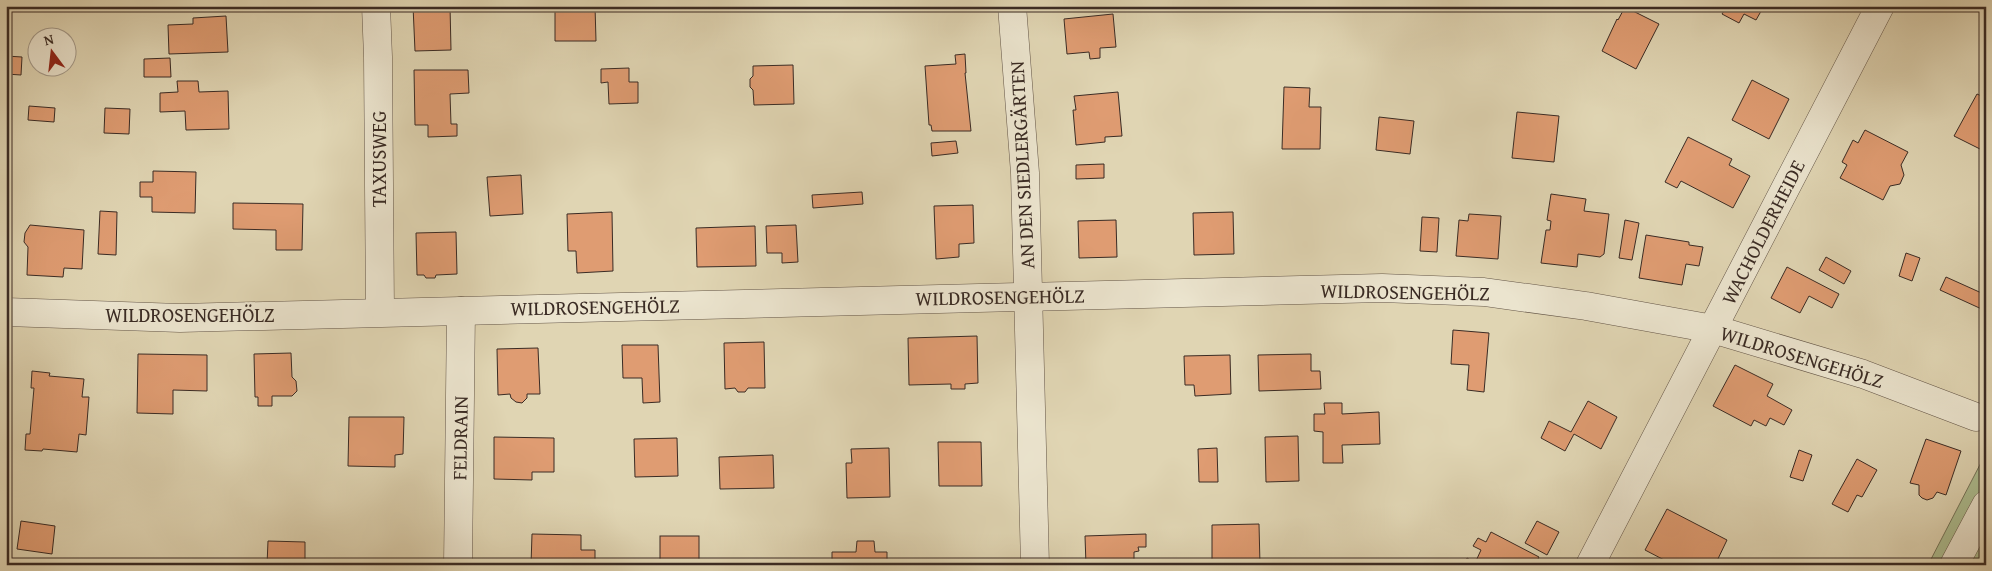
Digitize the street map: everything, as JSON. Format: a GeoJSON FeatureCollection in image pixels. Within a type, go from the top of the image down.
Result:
{"type":"FeatureCollection","features":[{"type":"Feature","properties":{"kind":"street","name":"TAXUSWEG"},"geometry":{"type":"LineString","coordinates":[[376,6],[380,312]]}},
{"type":"Feature","properties":{"kind":"street","name":"AN DEN SIEDLERGÄRTEN"},"geometry":{"type":"LineString","coordinates":[[1012,6],[1025,172],[1034,565]]}},
{"type":"Feature","properties":{"kind":"street","name":"WACHOLDERHEIDE"},"geometry":{"type":"LineString","coordinates":[[1590,565],[1880,6]]}},
{"type":"Feature","properties":{"kind":"street","name":"WILDROSENGEHÖLZ"},"geometry":{"type":"LineString","coordinates":[[6,312],[180,318],[1382,288],[1484,292],[1586,306],[1712,329],[1863,374],[1976,416]]}},
{"type":"Feature","properties":{"kind":"street","name":"FELDRAIN"},"geometry":{"type":"LineString","coordinates":[[458,565],[461,311]]}},
{"type":"Feature","properties":{"kind":"street"},"geometry":{"type":"LineString","coordinates":[[1954,565],[1986,504]]}},
{"type":"Feature","properties":{"kind":"green space"},"geometry":{"type":"Polygon","coordinates":[[[1986,453],[1986,565],[1928,565],[1986,453]]]}},
{"type":"Feature","properties":{"kind":"building"},"geometry":{"type":"Polygon","coordinates":[[[413,6],[450,6],[451,50],[415,51],[413,6]]]}},
{"type":"Feature","properties":{"kind":"building"},"geometry":{"type":"Polygon","coordinates":[[[555,6],[595,6],[596,41],[555,41],[555,6]]]}},
{"type":"Feature","properties":{"kind":"building"},"geometry":{"type":"Polygon","coordinates":[[[1727,6],[1764,6],[1756,20],[1744,14],[1739,23],[1722,14],[1727,6]]]}},
{"type":"Feature","properties":{"kind":"building"},"geometry":{"type":"Polygon","coordinates":[[[1625,7],[1659,24],[1636,69],[1602,51],[1617,19],[1625,7]]]}},
{"type":"Feature","properties":{"kind":"building"},"geometry":{"type":"Polygon","coordinates":[[[1113,14],[1116,47],[1100,48],[1100,58],[1090,59],[1089,52],[1067,54],[1064,19],[1113,14]]]}},
{"type":"Feature","properties":{"kind":"building"},"geometry":{"type":"Polygon","coordinates":[[[226,16],[228,52],[169,54],[168,25],[193,24],[193,18],[226,16]]]}},
{"type":"Feature","properties":{"kind":"building"},"geometry":{"type":"Polygon","coordinates":[[[965,54],[971,131],[932,131],[931,125],[929,125],[925,66],[956,64],[955,55],[965,54]]]}},
{"type":"Feature","properties":{"kind":"building"},"geometry":{"type":"Polygon","coordinates":[[[6,56],[22,57],[21,75],[6,74],[6,56]]]}},
{"type":"Feature","properties":{"kind":"building"},"geometry":{"type":"Polygon","coordinates":[[[170,58],[171,77],[144,77],[144,59],[170,58]]]}},
{"type":"Feature","properties":{"kind":"building"},"geometry":{"type":"Polygon","coordinates":[[[793,65],[794,104],[754,105],[753,90],[750,87],[753,66],[793,65]]]}},
{"type":"Feature","properties":{"kind":"building"},"geometry":{"type":"Polygon","coordinates":[[[629,68],[629,82],[638,82],[638,103],[609,104],[608,82],[601,83],[601,69],[629,68]]]}},
{"type":"Feature","properties":{"kind":"building"},"geometry":{"type":"Polygon","coordinates":[[[414,70],[468,70],[469,93],[450,94],[451,124],[457,124],[457,136],[428,137],[428,125],[415,125],[414,70]]]}},
{"type":"Feature","properties":{"kind":"building"},"geometry":{"type":"Polygon","coordinates":[[[1752,80],[1789,99],[1769,139],[1732,120],[1752,80]]]}},
{"type":"Feature","properties":{"kind":"building"},"geometry":{"type":"Polygon","coordinates":[[[177,81],[198,81],[199,92],[228,91],[229,129],[186,130],[185,111],[160,112],[160,93],[178,92],[177,81]]]}},
{"type":"Feature","properties":{"kind":"building"},"geometry":{"type":"Polygon","coordinates":[[[1284,87],[1310,88],[1309,107],[1321,107],[1320,149],[1282,149],[1284,87]]]}},
{"type":"Feature","properties":{"kind":"building"},"geometry":{"type":"Polygon","coordinates":[[[1118,92],[1122,136],[1105,137],[1105,142],[1076,145],[1073,110],[1076,110],[1074,96],[1118,92]]]}},
{"type":"Feature","properties":{"kind":"building"},"geometry":{"type":"Polygon","coordinates":[[[1977,94],[1986,98],[1986,152],[1954,136],[1977,94]]]}},
{"type":"Feature","properties":{"kind":"building"},"geometry":{"type":"Polygon","coordinates":[[[29,106],[55,108],[54,122],[28,120],[29,106]]]}},
{"type":"Feature","properties":{"kind":"building"},"geometry":{"type":"Polygon","coordinates":[[[105,108],[130,109],[129,134],[104,133],[105,108]]]}},
{"type":"Feature","properties":{"kind":"building"},"geometry":{"type":"Polygon","coordinates":[[[1517,112],[1559,116],[1554,162],[1512,158],[1517,112]]]}},
{"type":"Feature","properties":{"kind":"building"},"geometry":{"type":"Polygon","coordinates":[[[1379,117],[1414,121],[1410,154],[1376,150],[1379,117]]]}},
{"type":"Feature","properties":{"kind":"building"},"geometry":{"type":"Polygon","coordinates":[[[1865,130],[1908,152],[1901,165],[1904,175],[1900,184],[1890,186],[1883,200],[1840,178],[1847,165],[1842,162],[1853,140],[1858,143],[1865,130]]]}},
{"type":"Feature","properties":{"kind":"building"},"geometry":{"type":"Polygon","coordinates":[[[1688,137],[1732,159],[1729,165],[1750,176],[1733,208],[1681,181],[1677,188],[1665,182],[1688,137]]]}},
{"type":"Feature","properties":{"kind":"building"},"geometry":{"type":"Polygon","coordinates":[[[956,141],[958,153],[932,156],[931,143],[956,141]]]}},
{"type":"Feature","properties":{"kind":"building"},"geometry":{"type":"Polygon","coordinates":[[[1104,164],[1104,178],[1076,179],[1076,165],[1104,164]]]}},
{"type":"Feature","properties":{"kind":"building"},"geometry":{"type":"Polygon","coordinates":[[[153,171],[196,172],[195,213],[152,212],[152,197],[140,197],[140,182],[153,182],[153,171]]]}},
{"type":"Feature","properties":{"kind":"building"},"geometry":{"type":"Polygon","coordinates":[[[521,175],[523,214],[490,216],[487,177],[521,175]]]}},
{"type":"Feature","properties":{"kind":"building"},"geometry":{"type":"Polygon","coordinates":[[[862,192],[863,204],[813,208],[812,195],[862,192]]]}},
{"type":"Feature","properties":{"kind":"building"},"geometry":{"type":"Polygon","coordinates":[[[1551,194],[1586,199],[1584,211],[1609,214],[1604,254],[1600,257],[1578,254],[1577,267],[1541,263],[1546,230],[1550,230],[1551,221],[1547,220],[1551,194]]]}},
{"type":"Feature","properties":{"kind":"building"},"geometry":{"type":"Polygon","coordinates":[[[233,203],[303,204],[302,250],[276,250],[276,230],[233,229],[233,203]]]}},
{"type":"Feature","properties":{"kind":"building"},"geometry":{"type":"Polygon","coordinates":[[[973,205],[974,243],[959,244],[959,257],[936,259],[934,206],[973,205]]]}},
{"type":"Feature","properties":{"kind":"building"},"geometry":{"type":"Polygon","coordinates":[[[100,211],[117,212],[116,255],[98,254],[100,211]]]}},
{"type":"Feature","properties":{"kind":"building"},"geometry":{"type":"Polygon","coordinates":[[[612,212],[613,271],[577,273],[576,251],[568,251],[567,214],[612,212]]]}},
{"type":"Feature","properties":{"kind":"building"},"geometry":{"type":"Polygon","coordinates":[[[1233,212],[1234,254],[1194,255],[1193,213],[1233,212]]]}},
{"type":"Feature","properties":{"kind":"building"},"geometry":{"type":"Polygon","coordinates":[[[1469,214],[1501,216],[1498,259],[1456,256],[1459,220],[1468,221],[1469,214]]]}},
{"type":"Feature","properties":{"kind":"building"},"geometry":{"type":"Polygon","coordinates":[[[1422,217],[1439,218],[1437,252],[1420,251],[1422,217]]]}},
{"type":"Feature","properties":{"kind":"building"},"geometry":{"type":"Polygon","coordinates":[[[1116,220],[1117,257],[1079,258],[1078,221],[1116,220]]]}},
{"type":"Feature","properties":{"kind":"building"},"geometry":{"type":"Polygon","coordinates":[[[1625,220],[1639,223],[1632,260],[1619,258],[1625,220]]]}},
{"type":"Feature","properties":{"kind":"building"},"geometry":{"type":"Polygon","coordinates":[[[30,225],[84,230],[82,269],[64,268],[63,277],[27,275],[28,247],[24,242],[25,233],[30,225]]]}},
{"type":"Feature","properties":{"kind":"building"},"geometry":{"type":"Polygon","coordinates":[[[796,225],[798,262],[782,263],[782,253],[767,253],[766,226],[796,225]]]}},
{"type":"Feature","properties":{"kind":"building"},"geometry":{"type":"Polygon","coordinates":[[[755,226],[756,266],[697,267],[696,228],[755,226]]]}},
{"type":"Feature","properties":{"kind":"building"},"geometry":{"type":"Polygon","coordinates":[[[456,232],[457,274],[436,275],[435,278],[417,275],[416,233],[456,232]]]}},
{"type":"Feature","properties":{"kind":"building"},"geometry":{"type":"Polygon","coordinates":[[[1646,235],[1689,242],[1689,245],[1703,247],[1699,266],[1686,264],[1682,285],[1639,278],[1646,235]]]}},
{"type":"Feature","properties":{"kind":"building"},"geometry":{"type":"Polygon","coordinates":[[[1906,253],[1920,258],[1912,281],[1899,276],[1906,253]]]}},
{"type":"Feature","properties":{"kind":"building"},"geometry":{"type":"Polygon","coordinates":[[[1826,257],[1851,271],[1844,284],[1819,270],[1826,257]]]}},
{"type":"Feature","properties":{"kind":"building"},"geometry":{"type":"Polygon","coordinates":[[[1787,267],[1839,294],[1832,308],[1809,296],[1800,313],[1771,298],[1787,267]]]}},
{"type":"Feature","properties":{"kind":"building"},"geometry":{"type":"Polygon","coordinates":[[[1946,277],[1986,295],[1986,311],[1940,290],[1946,277]]]}},
{"type":"Feature","properties":{"kind":"building"},"geometry":{"type":"Polygon","coordinates":[[[1453,330],[1489,333],[1484,392],[1467,390],[1469,365],[1451,364],[1453,330]]]}},
{"type":"Feature","properties":{"kind":"building"},"geometry":{"type":"Polygon","coordinates":[[[977,336],[978,383],[965,384],[965,389],[951,389],[951,384],[909,385],[908,338],[977,336]]]}},
{"type":"Feature","properties":{"kind":"building"},"geometry":{"type":"Polygon","coordinates":[[[764,342],[765,388],[748,388],[745,392],[738,392],[735,388],[725,389],[724,343],[764,342]]]}},
{"type":"Feature","properties":{"kind":"building"},"geometry":{"type":"Polygon","coordinates":[[[622,345],[658,345],[660,402],[643,403],[642,378],[623,378],[622,345]]]}},
{"type":"Feature","properties":{"kind":"building"},"geometry":{"type":"Polygon","coordinates":[[[538,348],[540,394],[527,394],[527,398],[522,403],[516,402],[511,398],[510,394],[498,395],[497,349],[538,348]]]}},
{"type":"Feature","properties":{"kind":"building"},"geometry":{"type":"Polygon","coordinates":[[[291,353],[292,377],[296,381],[297,391],[292,396],[272,396],[272,406],[258,406],[258,397],[255,397],[254,354],[291,353]]]}},
{"type":"Feature","properties":{"kind":"building"},"geometry":{"type":"Polygon","coordinates":[[[138,354],[207,355],[207,391],[173,390],[173,414],[137,413],[138,354]]]}},
{"type":"Feature","properties":{"kind":"building"},"geometry":{"type":"Polygon","coordinates":[[[1311,354],[1311,371],[1320,371],[1321,389],[1259,391],[1258,355],[1311,354]]]}},
{"type":"Feature","properties":{"kind":"building"},"geometry":{"type":"Polygon","coordinates":[[[1230,355],[1231,394],[1195,396],[1194,385],[1185,385],[1184,356],[1230,355]]]}},
{"type":"Feature","properties":{"kind":"building"},"geometry":{"type":"Polygon","coordinates":[[[1735,365],[1773,384],[1767,396],[1792,410],[1784,425],[1770,418],[1766,426],[1754,420],[1751,426],[1713,406],[1735,365]]]}},
{"type":"Feature","properties":{"kind":"building"},"geometry":{"type":"Polygon","coordinates":[[[32,371],[50,373],[49,376],[84,379],[82,397],[89,397],[86,435],[79,434],[77,452],[43,449],[42,451],[25,450],[26,434],[30,434],[34,388],[31,388],[32,371]]]}},
{"type":"Feature","properties":{"kind":"building"},"geometry":{"type":"Polygon","coordinates":[[[1588,401],[1617,417],[1601,449],[1574,434],[1565,451],[1541,438],[1549,421],[1571,432],[1588,401]]]}},
{"type":"Feature","properties":{"kind":"building"},"geometry":{"type":"Polygon","coordinates":[[[1324,403],[1342,403],[1342,414],[1379,412],[1380,444],[1342,445],[1343,463],[1323,463],[1323,432],[1314,431],[1314,414],[1325,414],[1324,403]]]}},
{"type":"Feature","properties":{"kind":"building"},"geometry":{"type":"Polygon","coordinates":[[[349,417],[404,417],[403,454],[395,455],[395,467],[348,466],[349,417]]]}},
{"type":"Feature","properties":{"kind":"building"},"geometry":{"type":"Polygon","coordinates":[[[1298,436],[1299,481],[1266,482],[1265,437],[1298,436]]]}},
{"type":"Feature","properties":{"kind":"building"},"geometry":{"type":"Polygon","coordinates":[[[494,437],[554,438],[554,472],[532,472],[532,480],[494,479],[494,437]]]}},
{"type":"Feature","properties":{"kind":"building"},"geometry":{"type":"Polygon","coordinates":[[[677,438],[678,476],[635,477],[634,439],[677,438]]]}},
{"type":"Feature","properties":{"kind":"building"},"geometry":{"type":"Polygon","coordinates":[[[1926,439],[1961,451],[1946,495],[1937,492],[1933,498],[1927,500],[1919,495],[1919,485],[1910,483],[1926,439]]]}},
{"type":"Feature","properties":{"kind":"building"},"geometry":{"type":"Polygon","coordinates":[[[938,442],[981,442],[982,486],[939,486],[938,442]]]}},
{"type":"Feature","properties":{"kind":"building"},"geometry":{"type":"Polygon","coordinates":[[[889,448],[890,497],[847,498],[846,463],[852,463],[851,449],[889,448]]]}},
{"type":"Feature","properties":{"kind":"building"},"geometry":{"type":"Polygon","coordinates":[[[1217,448],[1218,482],[1199,482],[1198,449],[1217,448]]]}},
{"type":"Feature","properties":{"kind":"building"},"geometry":{"type":"Polygon","coordinates":[[[1799,450],[1812,455],[1803,481],[1790,477],[1799,450]]]}},
{"type":"Feature","properties":{"kind":"building"},"geometry":{"type":"Polygon","coordinates":[[[773,455],[774,488],[720,489],[719,457],[773,455]]]}},
{"type":"Feature","properties":{"kind":"building"},"geometry":{"type":"Polygon","coordinates":[[[1857,459],[1877,470],[1862,497],[1857,495],[1848,512],[1832,504],[1857,459]]]}},
{"type":"Feature","properties":{"kind":"building"},"geometry":{"type":"Polygon","coordinates":[[[1667,509],[1727,540],[1715,565],[1666,565],[1668,562],[1645,550],[1667,509]]]}},
{"type":"Feature","properties":{"kind":"building"},"geometry":{"type":"Polygon","coordinates":[[[21,521],[55,526],[52,554],[17,549],[21,521]]]}},
{"type":"Feature","properties":{"kind":"building"},"geometry":{"type":"Polygon","coordinates":[[[1537,521],[1559,532],[1547,555],[1525,543],[1537,521]]]}},
{"type":"Feature","properties":{"kind":"building"},"geometry":{"type":"Polygon","coordinates":[[[1259,524],[1260,565],[1212,565],[1212,525],[1259,524]]]}},
{"type":"Feature","properties":{"kind":"building"},"geometry":{"type":"Polygon","coordinates":[[[1491,532],[1539,557],[1535,565],[1464,565],[1467,558],[1475,563],[1481,550],[1473,546],[1478,538],[1486,542],[1491,532]]]}},
{"type":"Feature","properties":{"kind":"building"},"geometry":{"type":"Polygon","coordinates":[[[532,534],[581,535],[581,550],[595,550],[595,565],[531,565],[532,534]]]}},
{"type":"Feature","properties":{"kind":"building"},"geometry":{"type":"Polygon","coordinates":[[[1146,534],[1146,547],[1138,547],[1139,551],[1134,552],[1134,564],[1086,565],[1085,536],[1146,534]]]}},
{"type":"Feature","properties":{"kind":"building"},"geometry":{"type":"Polygon","coordinates":[[[660,536],[699,536],[699,565],[660,565],[660,536]]]}},
{"type":"Feature","properties":{"kind":"building"},"geometry":{"type":"Polygon","coordinates":[[[268,541],[305,542],[305,565],[267,565],[268,541]]]}},
{"type":"Feature","properties":{"kind":"building"},"geometry":{"type":"Polygon","coordinates":[[[857,541],[874,541],[875,552],[887,552],[887,565],[832,565],[832,552],[856,552],[857,541]]]}}]}
